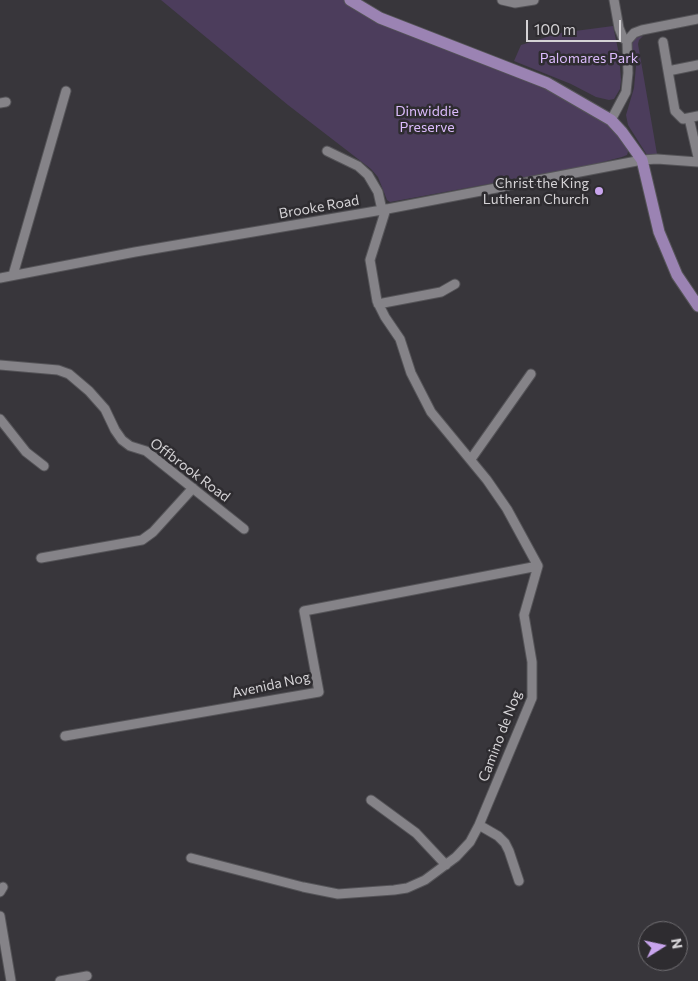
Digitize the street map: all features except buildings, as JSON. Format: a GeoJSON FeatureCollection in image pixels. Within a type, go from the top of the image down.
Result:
{"type":"FeatureCollection","features":[{"type":"Feature","properties":{"kind":"main road"},"geometry":{"type":"LineString","coordinates":[[350,0],[380,18],[547,83],[611,120],[642,160],[659,232],[677,275],[698,306]]}},
{"type":"Feature","properties":{"kind":"street"},"geometry":{"type":"LineString","coordinates":[[502,0],[515,3],[534,0]]}},
{"type":"Feature","properties":{"kind":"street"},"geometry":{"type":"LineString","coordinates":[[614,0],[619,28],[623,38],[627,41]]}},
{"type":"Feature","properties":{"kind":"street"},"geometry":{"type":"LineString","coordinates":[[611,120],[626,92],[628,73],[627,41],[634,33],[642,30],[698,19]]}},
{"type":"Feature","properties":{"kind":"street"},"geometry":{"type":"LineString","coordinates":[[663,42],[675,111],[683,119],[694,117],[698,157]]}},
{"type":"Feature","properties":{"kind":"street"},"geometry":{"type":"LineString","coordinates":[[668,71],[698,65]]}},
{"type":"Feature","properties":{"kind":"street"},"geometry":{"type":"LineString","coordinates":[[13,275],[66,91]]}},
{"type":"Feature","properties":{"kind":"street"},"geometry":{"type":"LineString","coordinates":[[327,151],[358,166],[368,176],[378,192],[384,209],[370,260],[378,304],[400,339],[411,373],[431,412],[471,459],[507,509],[538,566]]}},
{"type":"Feature","properties":{"kind":"street","name":"Brooke Road"},"geometry":{"type":"LineString","coordinates":[[0,278],[135,252],[384,209],[642,160],[657,159],[698,162]]}},
{"type":"Feature","properties":{"kind":"street"},"geometry":{"type":"LineString","coordinates":[[378,304],[441,292],[455,284]]}},
{"type":"Feature","properties":{"kind":"street","name":"Offbrook Road"},"geometry":{"type":"LineString","coordinates":[[0,365],[58,370],[69,374],[89,391],[105,409],[122,440],[130,446],[146,452],[244,529]]}},
{"type":"Feature","properties":{"kind":"street"},"geometry":{"type":"LineString","coordinates":[[471,459],[531,374]]}},
{"type":"Feature","properties":{"kind":"street"},"geometry":{"type":"LineString","coordinates":[[0,419],[26,452],[44,466]]}},
{"type":"Feature","properties":{"kind":"street"},"geometry":{"type":"LineString","coordinates":[[41,558],[142,540],[153,532],[193,488]]}},
{"type":"Feature","properties":{"kind":"street","name":"Avenida Nog"},"geometry":{"type":"LineString","coordinates":[[65,736],[319,692],[304,611],[538,566]]}},
{"type":"Feature","properties":{"kind":"street","name":"Camino de Nog"},"geometry":{"type":"LineString","coordinates":[[191,858],[303,887],[338,894],[407,888],[426,880],[446,865],[470,842],[479,825],[532,698],[532,662],[524,615],[538,566]]}},
{"type":"Feature","properties":{"kind":"street"},"geometry":{"type":"LineString","coordinates":[[371,800],[416,833],[446,865]]}},
{"type":"Feature","properties":{"kind":"street"},"geometry":{"type":"LineString","coordinates":[[479,825],[498,836],[505,843],[519,880]]}},
{"type":"Feature","properties":{"kind":"street"},"geometry":{"type":"LineString","coordinates":[[0,916],[12,981]]}},
{"type":"Feature","properties":{"kind":"street"},"geometry":{"type":"LineString","coordinates":[[60,981],[87,976]]}},
{"type":"Feature","properties":{"kind":"green space","name":"Dinwiddie Preserve"},"geometry":{"type":"Polygon","coordinates":[[[161,0],[348,0],[572,97],[610,126],[628,149],[628,152],[627,155],[622,157],[587,166],[390,202],[387,200],[378,177],[371,169],[288,105],[161,0]]]}},
{"type":"Feature","properties":{"kind":"green space","name":"Palomares Park"},"geometry":{"type":"Polygon","coordinates":[[[613,26],[619,54],[621,80],[620,89],[614,99],[609,100],[596,97],[571,84],[514,61],[521,45],[560,33],[613,26]]]}},
{"type":"Feature","properties":{"kind":"green space"},"geometry":{"type":"Polygon","coordinates":[[[643,36],[638,44],[657,154],[647,155],[628,125],[626,115],[634,88],[636,66],[631,45],[635,38],[643,36]]]}},
{"type":"Feature","properties":{"kind":"place","name":"Christ the King Lutheran Church"},"geometry":{"type":"Point","coordinates":[599,191]}}]}
